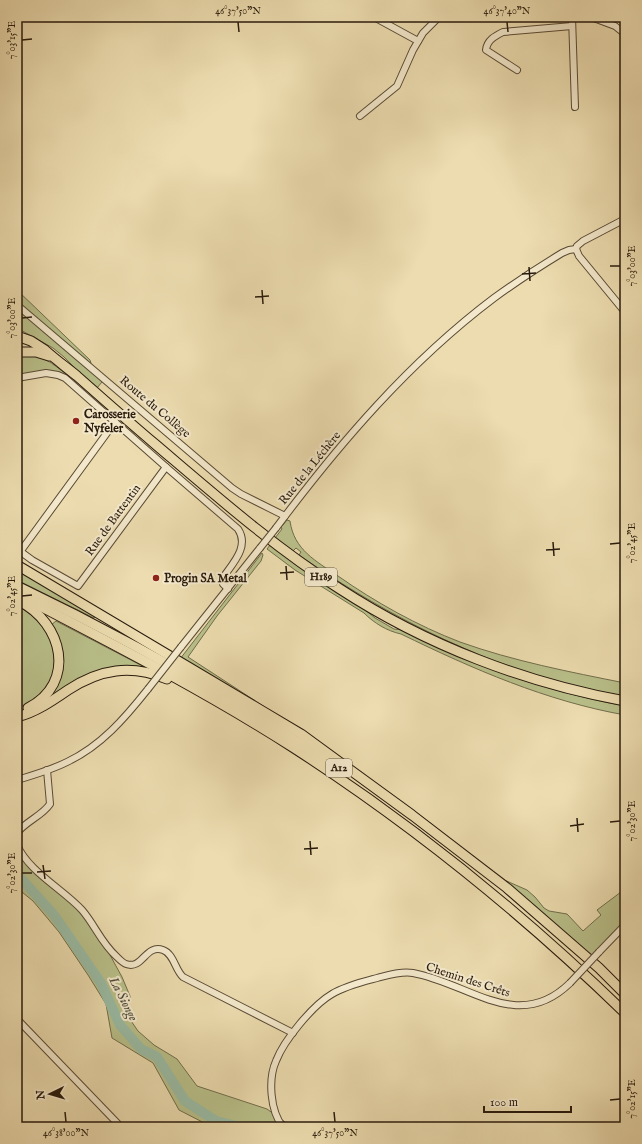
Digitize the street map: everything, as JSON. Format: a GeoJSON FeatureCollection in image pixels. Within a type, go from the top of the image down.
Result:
{"type":"FeatureCollection","features":[{"type":"Feature","properties":{"kind":"highway"},"geometry":{"type":"LineString","coordinates":[[17,336],[39,345],[53,357]]}},
{"type":"Feature","properties":{"kind":"highway"},"geometry":{"type":"LineString","coordinates":[[17,352],[36,352],[53,357]]}},
{"type":"Feature","properties":{"kind":"highway","name":"H189"},"geometry":{"type":"LineString","coordinates":[[53,357],[260,532],[317,574],[365,605],[450,648],[510,671],[574,691],[625,701]]}},
{"type":"Feature","properties":{"kind":"highway"},"geometry":{"type":"LineString","coordinates":[[17,565],[301,734],[412,815],[507,888],[599,968],[625,994]]}},
{"type":"Feature","properties":{"kind":"highway","name":"A12"},"geometry":{"type":"LineString","coordinates":[[17,586],[110,632],[182,671],[267,722],[336,767],[411,820],[505,894],[604,981],[625,1002]]}},
{"type":"Feature","properties":{"kind":"highway","name":"A12"},"geometry":{"type":"LineString","coordinates":[[17,594],[135,655],[208,696],[307,757],[372,801],[471,876],[525,921],[625,1012]]}},
{"type":"Feature","properties":{"kind":"highway"},"geometry":{"type":"LineString","coordinates":[[17,600],[32,610],[48,627],[56,643],[59,659],[56,677],[47,693],[31,707],[17,712]]}},
{"type":"Feature","properties":{"kind":"highway"},"geometry":{"type":"LineString","coordinates":[[17,717],[39,709],[87,679],[118,670],[138,671],[153,674],[208,696]]}},
{"type":"Feature","properties":{"kind":"street"},"geometry":{"type":"LineString","coordinates":[[374,17],[418,41]]}},
{"type":"Feature","properties":{"kind":"street"},"geometry":{"type":"LineString","coordinates":[[360,116],[397,86],[418,41],[439,17]]}},
{"type":"Feature","properties":{"kind":"street"},"geometry":{"type":"LineString","coordinates":[[572,17],[575,107]]}},
{"type":"Feature","properties":{"kind":"street"},"geometry":{"type":"LineString","coordinates":[[591,17],[615,26],[625,34]]}},
{"type":"Feature","properties":{"kind":"street"},"geometry":{"type":"LineString","coordinates":[[517,70],[486,50],[487,44],[494,37],[503,32],[572,26]]}},
{"type":"Feature","properties":{"kind":"street","name":"Rue de la Léchère"},"geometry":{"type":"LineString","coordinates":[[17,780],[67,762],[97,744],[113,730],[127,715],[345,441],[374,408],[434,349],[494,298],[562,253],[576,249],[583,241],[625,220]]}},
{"type":"Feature","properties":{"kind":"street"},"geometry":{"type":"LineString","coordinates":[[576,249],[578,256],[625,312]]}},
{"type":"Feature","properties":{"kind":"street"},"geometry":{"type":"LineString","coordinates":[[618,304],[625,300]]}},
{"type":"Feature","properties":{"kind":"street","name":"Route du Collège"},"geometry":{"type":"LineString","coordinates":[[17,305],[232,488],[285,516]]}},
{"type":"Feature","properties":{"kind":"street"},"geometry":{"type":"LineString","coordinates":[[17,378],[46,373],[62,377],[238,529],[243,539],[241,550],[222,579],[223,584],[228,589]]}},
{"type":"Feature","properties":{"kind":"street","name":"Rue de Battentin"},"geometry":{"type":"LineString","coordinates":[[115,422],[18,550],[32,560],[78,586],[166,468]]}},
{"type":"Feature","properties":{"kind":"street"},"geometry":{"type":"LineString","coordinates":[[17,832],[50,804],[47,770]]}},
{"type":"Feature","properties":{"kind":"street"},"geometry":{"type":"LineString","coordinates":[[17,845],[36,870],[82,910],[107,947],[123,962],[130,965],[137,964],[151,951],[156,949],[163,950],[170,956],[177,969],[184,977],[293,1033]]}},
{"type":"Feature","properties":{"kind":"street","name":"Chemin des Crêts"},"geometry":{"type":"LineString","coordinates":[[283,1127],[275,1114],[271,1090],[271,1075],[276,1058],[293,1033],[319,1004],[332,994],[350,986],[401,973],[410,973],[498,1003],[518,1006],[530,1005],[548,999],[560,992],[625,925]]}},
{"type":"Feature","properties":{"kind":"street"},"geometry":{"type":"LineString","coordinates":[[17,1019],[121,1127]]}},
{"type":"Feature","properties":{"kind":"green space"},"geometry":{"type":"Polygon","coordinates":[[[17,290],[90,360],[91,363],[89,363],[17,301],[17,290]]]}},
{"type":"Feature","properties":{"kind":"green space"},"geometry":{"type":"Polygon","coordinates":[[[17,308],[99,377],[102,382],[97,388],[53,348],[17,328],[17,308]]]}},
{"type":"Feature","properties":{"kind":"green space"},"geometry":{"type":"Polygon","coordinates":[[[21,355],[35,356],[46,360],[67,375],[66,377],[22,375],[17,373],[17,357],[21,355]]]}},
{"type":"Feature","properties":{"kind":"green space"},"geometry":{"type":"Polygon","coordinates":[[[287,520],[290,521],[296,540],[314,560],[352,586],[397,613],[444,636],[480,649],[542,666],[625,683],[625,697],[555,681],[512,667],[480,655],[417,626],[357,593],[299,555],[301,552],[296,548],[293,551],[275,538],[287,520]]]}},
{"type":"Feature","properties":{"kind":"green space"},"geometry":{"type":"Polygon","coordinates":[[[270,545],[375,618],[394,629],[403,630],[474,662],[519,679],[571,694],[625,706],[625,715],[567,701],[510,682],[401,634],[386,629],[364,613],[295,570],[267,549],[270,545]]]}},
{"type":"Feature","properties":{"kind":"green space"},"geometry":{"type":"Polygon","coordinates":[[[262,553],[263,555],[261,561],[217,616],[188,657],[300,730],[430,823],[502,879],[527,890],[544,908],[549,911],[567,914],[583,931],[601,915],[597,910],[625,889],[625,923],[589,958],[436,831],[180,659],[262,553]]]}},
{"type":"Feature","properties":{"kind":"green space"},"geometry":{"type":"Polygon","coordinates":[[[17,567],[96,615],[94,618],[17,580],[17,567]]]}},
{"type":"Feature","properties":{"kind":"green space"},"geometry":{"type":"Polygon","coordinates":[[[17,605],[39,621],[46,629],[53,647],[55,667],[51,681],[42,693],[30,702],[17,708],[17,605]]]}},
{"type":"Feature","properties":{"kind":"green space"},"geometry":{"type":"Polygon","coordinates":[[[56,621],[152,671],[116,668],[41,703],[60,671],[51,625],[56,621]]]}},
{"type":"Feature","properties":{"kind":"green space"},"geometry":{"type":"Polygon","coordinates":[[[17,845],[22,853],[77,905],[104,944],[122,977],[130,996],[127,1015],[138,1031],[154,1045],[177,1059],[197,1086],[267,1109],[292,1127],[212,1127],[179,1110],[153,1063],[112,1038],[106,1004],[88,975],[59,932],[33,901],[17,888],[17,845]]]}},
{"type":"Feature","properties":{"kind":"waterway","name":"La Sionge"},"geometry":{"type":"LineString","coordinates":[[17,874],[54,915],[101,983],[120,1025],[141,1049],[157,1057],[185,1101],[216,1121],[241,1127]]}},
{"type":"Feature","properties":{"kind":"place","name":"Carosserie Nyfeler"},"geometry":{"type":"Point","coordinates":[76,421]}},
{"type":"Feature","properties":{"kind":"place","name":"Progin SA Metal"},"geometry":{"type":"Point","coordinates":[156,578]}}]}
